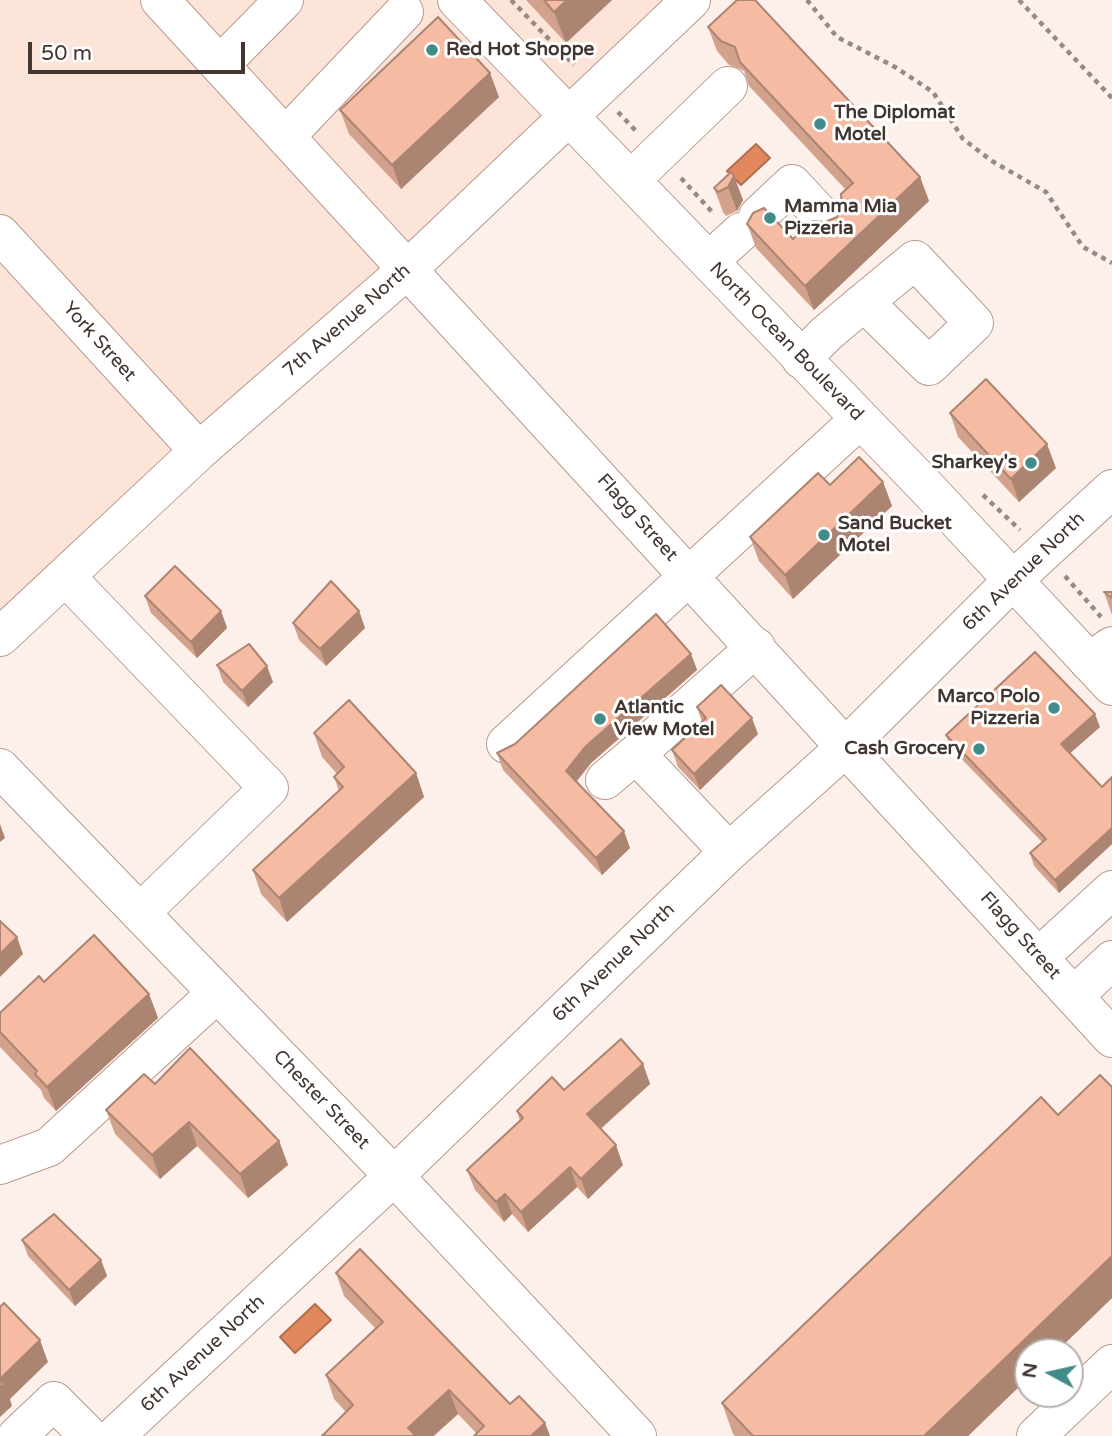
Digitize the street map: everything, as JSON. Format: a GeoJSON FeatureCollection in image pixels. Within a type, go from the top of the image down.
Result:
{"type":"FeatureCollection","features":[{"type":"Feature","properties":{"kind":"street","name":"Flagg Street"},"geometry":{"type":"LineString","coordinates":[[160,0],[409,268],[1112,1038]]}},
{"type":"Feature","properties":{"kind":"street"},"geometry":{"type":"LineString","coordinates":[[220,65],[284,0]]}},
{"type":"Feature","properties":{"kind":"street","name":"North Ocean Boulevard"},"geometry":{"type":"LineString","coordinates":[[457,0],[1012,581],[1104,665]]}},
{"type":"Feature","properties":{"kind":"street","name":"7th Avenue North"},"geometry":{"type":"LineString","coordinates":[[0,637],[199,451],[409,268],[691,0]]}},
{"type":"Feature","properties":{"kind":"street"},"geometry":{"type":"LineString","coordinates":[[286,136],[404,12]]}},
{"type":"Feature","properties":{"kind":"street"},"geometry":{"type":"LineString","coordinates":[[631,180],[728,86]]}},
{"type":"Feature","properties":{"kind":"street"},"geometry":{"type":"LineString","coordinates":[[709,261],[792,184],[830,225]]}},
{"type":"Feature","properties":{"kind":"street","name":"York Street"},"geometry":{"type":"LineString","coordinates":[[0,234],[199,451]]}},
{"type":"Feature","properties":{"kind":"street"},"geometry":{"type":"LineString","coordinates":[[801,359],[864,302]]}},
{"type":"Feature","properties":{"kind":"street"},"geometry":{"type":"LineString","coordinates":[[506,744],[859,420]]}},
{"type":"Feature","properties":{"kind":"street","name":"6th Avenue North"},"geometry":{"type":"LineString","coordinates":[[115,1436],[394,1176],[729,852],[847,746],[1012,581],[1112,489]]}},
{"type":"Feature","properties":{"kind":"street"},"geometry":{"type":"LineString","coordinates":[[65,576],[269,788],[140,913]]}},
{"type":"Feature","properties":{"kind":"street"},"geometry":{"type":"LineString","coordinates":[[605,780],[756,647]]}},
{"type":"Feature","properties":{"kind":"street"},"geometry":{"type":"LineString","coordinates":[[636,754],[729,852]]}},
{"type":"Feature","properties":{"kind":"street","name":"Chester Street"},"geometry":{"type":"LineString","coordinates":[[0,768],[394,1176],[637,1436]]}},
{"type":"Feature","properties":{"kind":"street"},"geometry":{"type":"LineString","coordinates":[[1039,957],[1112,890]]}},
{"type":"Feature","properties":{"kind":"street"},"geometry":{"type":"LineString","coordinates":[[1074,996],[1112,960]]}},
{"type":"Feature","properties":{"kind":"street"},"geometry":{"type":"LineString","coordinates":[[0,1165],[49,1147],[217,993]]}},
{"type":"Feature","properties":{"kind":"street"},"geometry":{"type":"LineString","coordinates":[[1036,1436],[1112,1364]]}},
{"type":"Feature","properties":{"kind":"street"},"geometry":{"type":"LineString","coordinates":[[17,1436],[54,1401],[89,1436]]}},
{"type":"Feature","properties":{"kind":"path"},"geometry":{"type":"LineString","coordinates":[[807,0],[837,37],[895,67],[933,92],[963,139],[992,162],[1046,192],[1083,247],[1112,263]]}},
{"type":"Feature","properties":{"kind":"path"},"geometry":{"type":"LineString","coordinates":[[1018,0],[1112,98]]}},
{"type":"Feature","properties":{"kind":"shaded area"},"geometry":{"type":"Polygon","coordinates":[[[0,0],[681,0],[0,637],[0,0]]]}},
{"type":"Feature","properties":{"kind":"shaded area"},"geometry":{"type":"Polygon","coordinates":[[[756,144],[770,158],[741,185],[727,171],[756,144]]]}},
{"type":"Feature","properties":{"kind":"shaded area"},"geometry":{"type":"Polygon","coordinates":[[[315,1304],[331,1320],[295,1353],[280,1337],[315,1304]]]}},
{"type":"Feature","properties":{"kind":"building"},"geometry":{"type":"Polygon","coordinates":[[[544,0],[567,0],[554,12],[544,0]]]}},
{"type":"Feature","properties":{"kind":"building","name":"The Diplomat Motel"},"geometry":{"type":"Polygon","coordinates":[[[737,0],[755,0],[920,177],[805,286],[747,224],[753,213],[764,208],[793,239],[813,221],[825,222],[837,217],[842,207],[841,194],[853,183],[740,62],[735,47],[721,41],[708,27],[737,0]]]}},
{"type":"Feature","properties":{"kind":"building"},"geometry":{"type":"Polygon","coordinates":[[[438,17],[490,73],[392,165],[340,110],[438,17]]]}},
{"type":"Feature","properties":{"kind":"building"},"geometry":{"type":"Polygon","coordinates":[[[731,172],[734,176],[728,187],[718,192],[714,188],[731,172]]]}},
{"type":"Feature","properties":{"kind":"building"},"geometry":{"type":"Polygon","coordinates":[[[986,379],[1047,444],[1011,479],[950,413],[986,379]]]}},
{"type":"Feature","properties":{"kind":"building"},"geometry":{"type":"Polygon","coordinates":[[[859,457],[883,482],[785,575],[750,537],[818,473],[830,485],[859,457]]]}},
{"type":"Feature","properties":{"kind":"building"},"geometry":{"type":"Polygon","coordinates":[[[175,566],[221,611],[191,642],[145,596],[175,566]]]}},
{"type":"Feature","properties":{"kind":"building"},"geometry":{"type":"Polygon","coordinates":[[[331,581],[359,611],[320,649],[293,623],[331,581]]]}},
{"type":"Feature","properties":{"kind":"building","name":"Atlantic View Motel"},"geometry":{"type":"Polygon","coordinates":[[[656,614],[691,654],[585,747],[566,771],[624,831],[596,858],[497,753],[515,744],[656,614]]]}},
{"type":"Feature","properties":{"kind":"building"},"geometry":{"type":"Polygon","coordinates":[[[249,644],[267,666],[242,691],[217,665],[249,644]]]}},
{"type":"Feature","properties":{"kind":"building"},"geometry":{"type":"Polygon","coordinates":[[[1035,652],[1095,714],[1061,744],[1102,787],[1112,777],[1112,828],[1055,880],[1030,853],[1046,839],[946,735],[1035,652]]]}},
{"type":"Feature","properties":{"kind":"building"},"geometry":{"type":"Polygon","coordinates":[[[721,685],[752,718],[694,774],[672,750],[706,718],[697,707],[721,685]]]}},
{"type":"Feature","properties":{"kind":"building"},"geometry":{"type":"Polygon","coordinates":[[[349,700],[416,773],[279,898],[253,870],[343,787],[334,777],[344,767],[314,733],[349,700]]]}},
{"type":"Feature","properties":{"kind":"building"},"geometry":{"type":"Polygon","coordinates":[[[0,921],[17,937],[0,954],[0,921]]]}},
{"type":"Feature","properties":{"kind":"building"},"geometry":{"type":"Polygon","coordinates":[[[94,935],[149,994],[47,1087],[35,1074],[37,1071],[0,1032],[0,1013],[39,976],[44,982],[94,935]]]}},
{"type":"Feature","properties":{"kind":"building"},"geometry":{"type":"Polygon","coordinates":[[[621,1039],[643,1064],[587,1114],[616,1145],[581,1179],[570,1167],[521,1212],[505,1194],[496,1202],[467,1170],[523,1118],[517,1111],[552,1077],[564,1090],[621,1039]]]}},
{"type":"Feature","properties":{"kind":"building"},"geometry":{"type":"Polygon","coordinates":[[[190,1048],[279,1141],[240,1174],[189,1122],[152,1155],[106,1110],[144,1074],[155,1084],[190,1048]]]}},
{"type":"Feature","properties":{"kind":"building"},"geometry":{"type":"Polygon","coordinates":[[[1100,1075],[1112,1087],[1112,1256],[1026,1338],[1014,1338],[1014,1350],[924,1436],[753,1436],[722,1403],[1041,1097],[1058,1115],[1100,1075]]]}},
{"type":"Feature","properties":{"kind":"building"},"geometry":{"type":"Polygon","coordinates":[[[54,1214],[101,1260],[69,1290],[22,1240],[54,1214]]]}},
{"type":"Feature","properties":{"kind":"building"},"geometry":{"type":"Polygon","coordinates":[[[360,1249],[510,1404],[519,1396],[545,1423],[531,1436],[474,1436],[484,1426],[449,1390],[408,1428],[416,1436],[322,1436],[353,1405],[326,1375],[383,1322],[336,1273],[360,1249]]]}},
{"type":"Feature","properties":{"kind":"building"},"geometry":{"type":"Polygon","coordinates":[[[4,1303],[40,1340],[0,1379],[0,1307],[4,1303]]]}},
{"type":"Feature","properties":{"kind":"place","name":"Red Hot Shoppe"},"geometry":{"type":"Point","coordinates":[432,50]}},
{"type":"Feature","properties":{"kind":"place","name":"The Diplomat Motel"},"geometry":{"type":"Point","coordinates":[820,124]}},
{"type":"Feature","properties":{"kind":"place","name":"Mamma Mia Pizzeria"},"geometry":{"type":"Point","coordinates":[770,218]}},
{"type":"Feature","properties":{"kind":"place","name":"Sharkey's"},"geometry":{"type":"Point","coordinates":[1031,463]}},
{"type":"Feature","properties":{"kind":"place","name":"Sand Bucket Motel"},"geometry":{"type":"Point","coordinates":[824,535]}},
{"type":"Feature","properties":{"kind":"place","name":"Marco Polo Pizzeria"},"geometry":{"type":"Point","coordinates":[1054,708]}},
{"type":"Feature","properties":{"kind":"place","name":"Atlantic View Motel"},"geometry":{"type":"Point","coordinates":[600,719]}},
{"type":"Feature","properties":{"kind":"place","name":"Cash Grocery"},"geometry":{"type":"Point","coordinates":[979,749]}}]}
